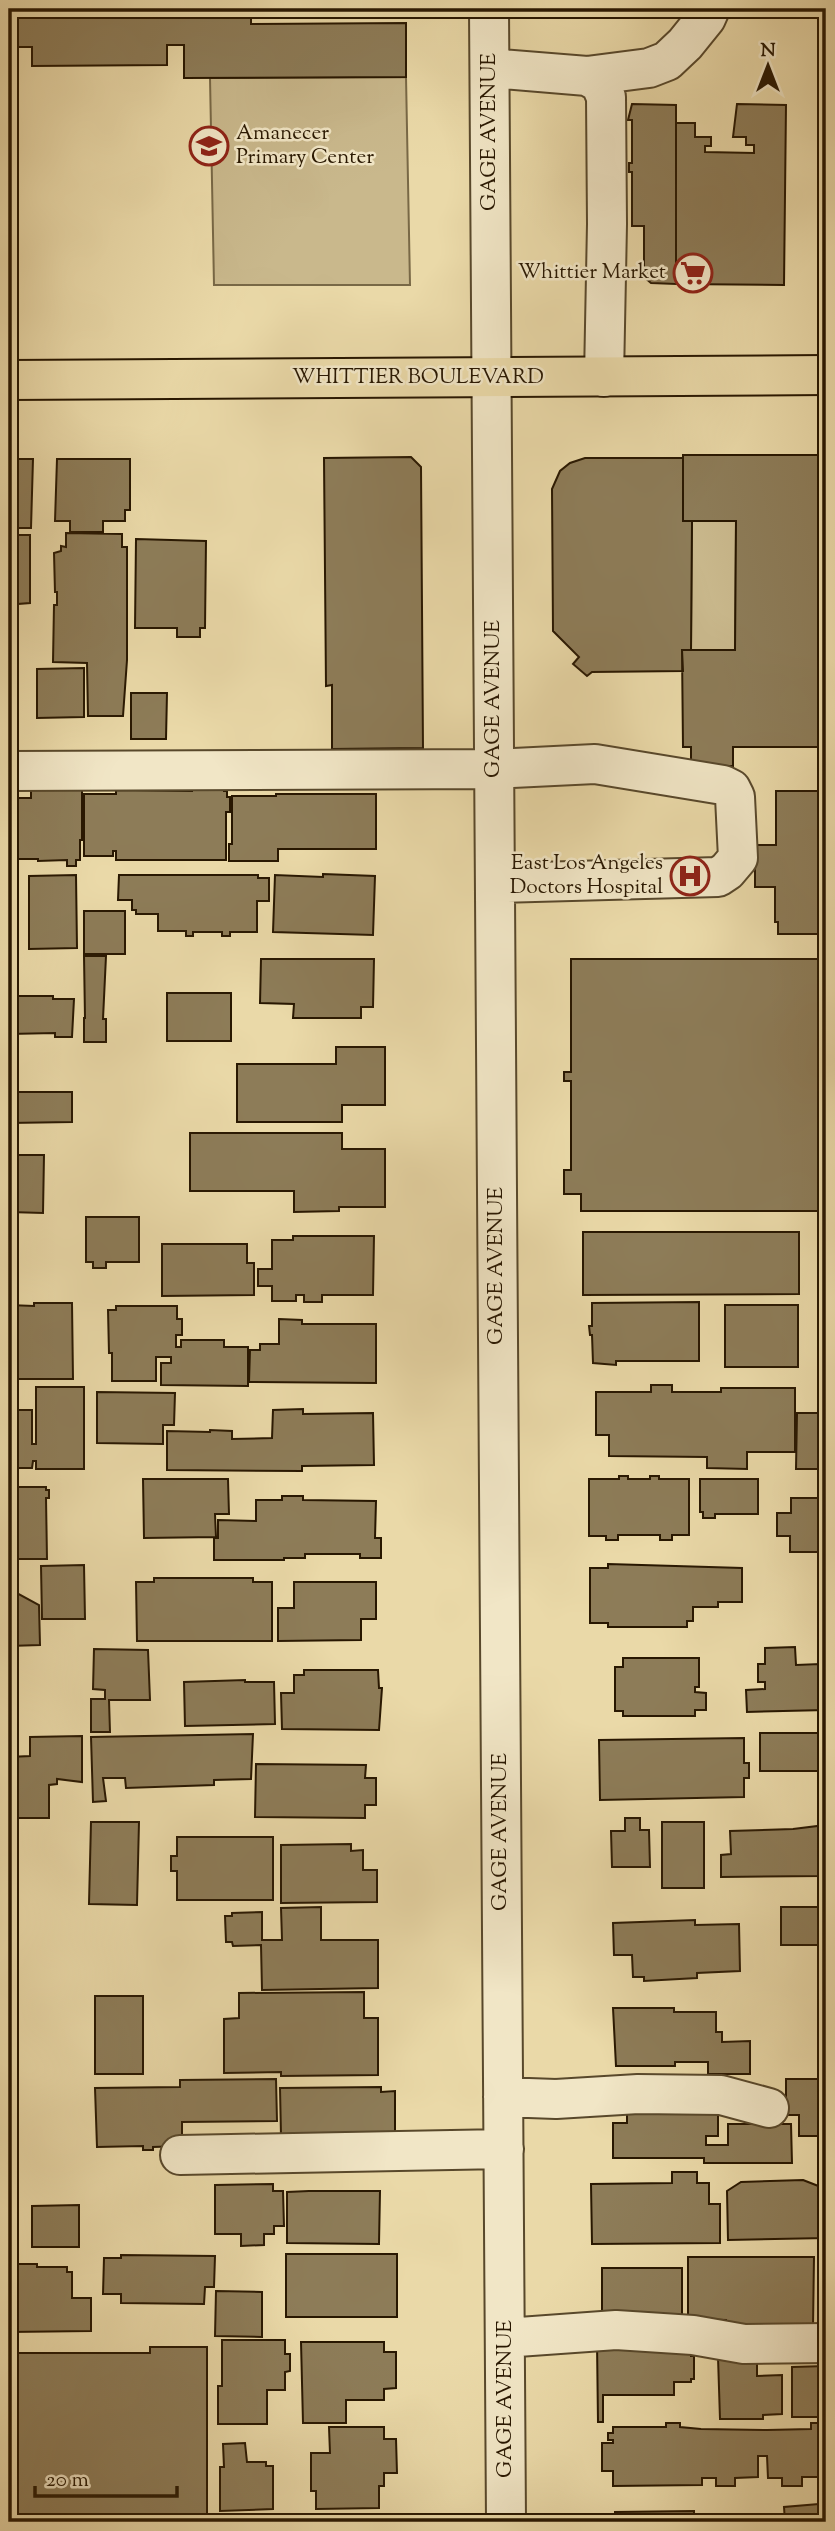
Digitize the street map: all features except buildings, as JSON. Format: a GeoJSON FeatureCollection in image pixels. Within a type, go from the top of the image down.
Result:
{"type":"FeatureCollection","features":[{"type":"Feature","properties":{"kind":"main road","name":"WHITTIER BOULEVARD"},"geometry":{"type":"LineString","coordinates":[[9,380],[826,375]]}},
{"type":"Feature","properties":{"kind":"street","name":"GAGE AVENUE"},"geometry":{"type":"LineString","coordinates":[[489,9],[506,2522]]}},
{"type":"Feature","properties":{"kind":"street"},"geometry":{"type":"LineString","coordinates":[[490,68],[587,76],[649,68],[667,61],[685,44],[710,9]]}},
{"type":"Feature","properties":{"kind":"street"},"geometry":{"type":"LineString","coordinates":[[587,76],[600,83],[606,97],[604,377]]}},
{"type":"Feature","properties":{"kind":"street"},"geometry":{"type":"LineString","coordinates":[[9,772],[494,769],[595,764],[723,785],[731,789],[735,797],[738,858],[718,877],[495,883]]}},
{"type":"Feature","properties":{"kind":"street"},"geometry":{"type":"LineString","coordinates":[[503,2097],[556,2099],[638,2094],[722,2095],[769,2108]]}},
{"type":"Feature","properties":{"kind":"street"},"geometry":{"type":"LineString","coordinates":[[180,2155],[504,2149]]}},
{"type":"Feature","properties":{"kind":"street"},"geometry":{"type":"LineString","coordinates":[[505,2338],[616,2330],[693,2334],[744,2344],[826,2343]]}},
{"type":"Feature","properties":{"kind":"shaded area"},"geometry":{"type":"Polygon","coordinates":[[[406,77],[410,285],[214,285],[210,78],[406,77]]]}},
{"type":"Feature","properties":{"kind":"shaded area"},"geometry":{"type":"Polygon","coordinates":[[[692,521],[736,521],[735,650],[691,650],[692,521]]]}},
{"type":"Feature","properties":{"kind":"place","name":"Amanecer Primary Center"},"geometry":{"type":"Point","coordinates":[209,146]}},
{"type":"Feature","properties":{"kind":"place","name":"Whittier Market"},"geometry":{"type":"Point","coordinates":[693,273]}},
{"type":"Feature","properties":{"kind":"place","name":"East Los Angeles Doctors Hospital"},"geometry":{"type":"Point","coordinates":[690,876]}}]}
